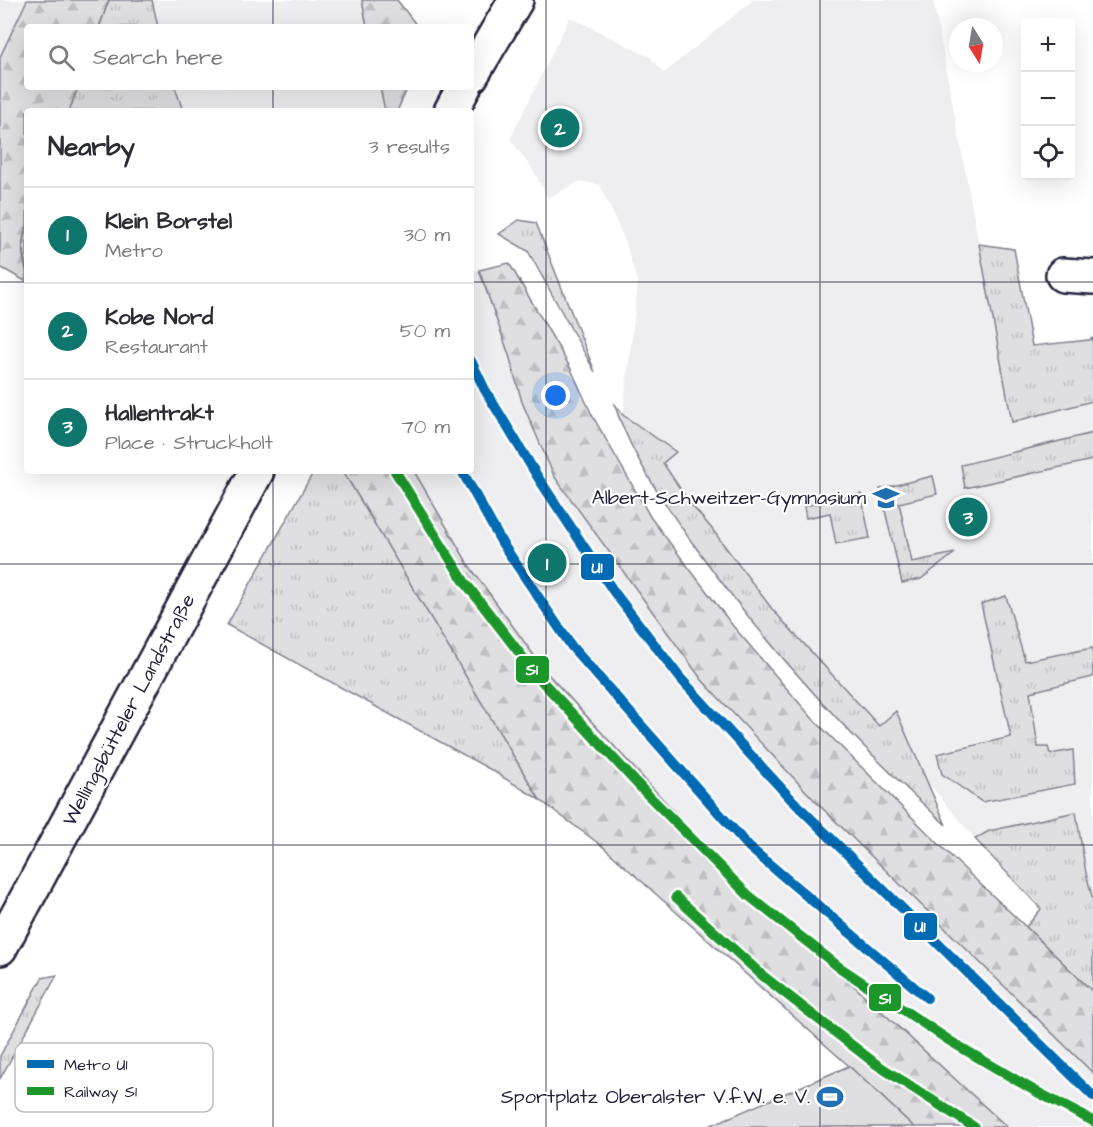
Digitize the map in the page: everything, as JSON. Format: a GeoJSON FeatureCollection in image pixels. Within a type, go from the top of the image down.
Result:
{"type":"FeatureCollection","features":[{"type":"Feature","properties":{"kind":"main road"},"geometry":{"type":"LineString","coordinates":[[474,71],[516,0]]}},
{"type":"Feature","properties":{"kind":"main road"},"geometry":{"type":"LineString","coordinates":[[453,108],[462,90]]}},
{"type":"Feature","properties":{"kind":"main road","name":"Wellingsbütteler Landstraße"},"geometry":{"type":"LineString","coordinates":[[0,948],[255,474]]}},
{"type":"Feature","properties":{"kind":"shaded area"},"geometry":{"type":"Polygon","coordinates":[[[0,0],[27,0],[0,57],[0,0]]]}},
{"type":"Feature","properties":{"kind":"shaded area"},"geometry":{"type":"Polygon","coordinates":[[[152,0],[362,0],[366,24],[157,24],[152,0]]]}},
{"type":"Feature","properties":{"kind":"shaded area","name":"Albert-Schweitzer-Gymnasium"},"geometry":{"type":"Polygon","coordinates":[[[753,0],[933,0],[979,244],[1014,249],[1032,346],[1093,338],[1093,949],[1041,909],[975,839],[937,793],[736,581],[623,415],[638,283],[625,241],[600,185],[580,181],[548,198],[533,170],[510,139],[570,17],[650,57],[664,73],[753,0]]]}},
{"type":"Feature","properties":{"kind":"shaded area"},"geometry":{"type":"Polygon","coordinates":[[[176,90],[380,90],[383,106],[382,108],[182,108],[176,90]]]}},
{"type":"Feature","properties":{"kind":"shaded area"},"geometry":{"type":"Polygon","coordinates":[[[479,270],[509,355],[522,402],[702,680],[818,804],[1093,1073],[1093,1127],[1007,1127],[727,869],[545,672],[468,564],[416,474],[474,474],[474,271],[479,270]]]}},
{"type":"Feature","properties":{"kind":"green space"},"geometry":{"type":"Polygon","coordinates":[[[27,0],[109,0],[100,24],[24,24],[24,90],[77,90],[70,108],[24,108],[24,280],[0,267],[0,57],[27,0]]]}},
{"type":"Feature","properties":{"kind":"green space"},"geometry":{"type":"Polygon","coordinates":[[[109,0],[152,0],[157,24],[100,24],[109,0]]]}},
{"type":"Feature","properties":{"kind":"green space"},"geometry":{"type":"Polygon","coordinates":[[[362,0],[397,0],[416,24],[366,24],[362,0]]]}},
{"type":"Feature","properties":{"kind":"green space"},"geometry":{"type":"Polygon","coordinates":[[[77,90],[176,90],[182,108],[70,108],[77,90]]]}},
{"type":"Feature","properties":{"kind":"green space"},"geometry":{"type":"Polygon","coordinates":[[[381,90],[407,90],[398,108],[384,108],[381,90]]]}},
{"type":"Feature","properties":{"kind":"green space"},"geometry":{"type":"Polygon","coordinates":[[[519,220],[536,223],[595,372],[528,251],[499,234],[519,220]]]}},
{"type":"Feature","properties":{"kind":"green space"},"geometry":{"type":"Polygon","coordinates":[[[979,244],[1014,249],[1032,346],[1093,338],[1093,401],[1012,422],[979,244]]]}},
{"type":"Feature","properties":{"kind":"green space"},"geometry":{"type":"Polygon","coordinates":[[[509,263],[570,367],[592,415],[651,518],[733,626],[813,719],[959,864],[1093,992],[1093,1073],[818,804],[702,680],[554,476],[522,402],[509,355],[479,270],[509,263]]]}},
{"type":"Feature","properties":{"kind":"green space"},"geometry":{"type":"Polygon","coordinates":[[[614,403],[623,415],[676,452],[663,463],[689,502],[772,609],[879,726],[896,711],[946,825],[846,728],[753,623],[673,515],[650,479],[629,441],[614,403]]]}},
{"type":"Feature","properties":{"kind":"green space"},"geometry":{"type":"Polygon","coordinates":[[[1093,433],[1093,460],[965,488],[961,465],[1093,433]]]}},
{"type":"Feature","properties":{"kind":"green space"},"geometry":{"type":"Polygon","coordinates":[[[312,474],[345,474],[540,800],[493,771],[227,625],[312,474]]]}},
{"type":"Feature","properties":{"kind":"green space"},"geometry":{"type":"Polygon","coordinates":[[[345,474],[416,474],[468,564],[546,672],[727,869],[1007,1127],[914,1127],[849,1066],[602,846],[540,800],[345,474]]]}},
{"type":"Feature","properties":{"kind":"green space"},"geometry":{"type":"Polygon","coordinates":[[[933,476],[937,494],[899,503],[912,562],[955,553],[921,579],[902,583],[880,489],[933,476]]]}},
{"type":"Feature","properties":{"kind":"green space"},"geometry":{"type":"Polygon","coordinates":[[[861,494],[870,538],[836,544],[830,513],[806,518],[804,506],[861,494]]]}},
{"type":"Feature","properties":{"kind":"green space"},"geometry":{"type":"Polygon","coordinates":[[[1006,596],[1025,661],[1093,648],[1093,677],[1030,692],[1038,747],[1048,747],[1050,754],[1073,750],[1075,784],[982,802],[942,774],[937,754],[1011,737],[981,604],[1006,596]]]}},
{"type":"Feature","properties":{"kind":"green space"},"geometry":{"type":"Polygon","coordinates":[[[1076,812],[1093,900],[1093,992],[1026,927],[1041,909],[975,839],[989,831],[1076,812]]]}},
{"type":"Feature","properties":{"kind":"green space"},"geometry":{"type":"Polygon","coordinates":[[[57,975],[20,1043],[15,1043],[15,1052],[0,1079],[0,1056],[42,978],[57,975]]]}},
{"type":"Feature","properties":{"kind":"green space","name":"Sportplatz Oberalster V.f.W. e. V."},"geometry":{"type":"Polygon","coordinates":[[[849,1066],[914,1127],[707,1127],[849,1066]]]}},
{"type":"Feature","properties":{"kind":"metro line","name":"U1"},"geometry":{"type":"LineString","coordinates":[[474,367],[485,390],[539,479],[614,592],[681,679],[792,800],[1093,1096]]}},
{"type":"Feature","properties":{"kind":"metro line","name":"U1"},"geometry":{"type":"LineString","coordinates":[[464,474],[502,543],[572,647],[749,847],[927,998]]}},
{"type":"Feature","properties":{"kind":"rail line","name":"S1"},"geometry":{"type":"LineString","coordinates":[[397,474],[464,581],[538,677],[643,790],[748,895],[839,967],[950,1041],[1035,1091],[1093,1121]]}},
{"type":"Feature","properties":{"kind":"rail line","name":"S1"},"geometry":{"type":"LineString","coordinates":[[676,897],[763,976],[876,1064],[974,1127]]}},
{"type":"Feature","properties":{"kind":"place","name":"Kobe Nord"},"geometry":{"type":"Point","coordinates":[560,128]}},
{"type":"Feature","properties":{"kind":"place","name":"Albert-Schweitzer-Gymnasium"},"geometry":{"type":"Point","coordinates":[886,498]}},
{"type":"Feature","properties":{"kind":"place","name":"Hallentrakt"},"geometry":{"type":"Point","coordinates":[968,517]}},
{"type":"Feature","properties":{"kind":"place","name":"Klein Borstel"},"geometry":{"type":"Point","coordinates":[547,563]}},
{"type":"Feature","properties":{"kind":"place","name":"Sportplatz Oberalster V.f.W. e. V."},"geometry":{"type":"Point","coordinates":[830,1097]}}]}
